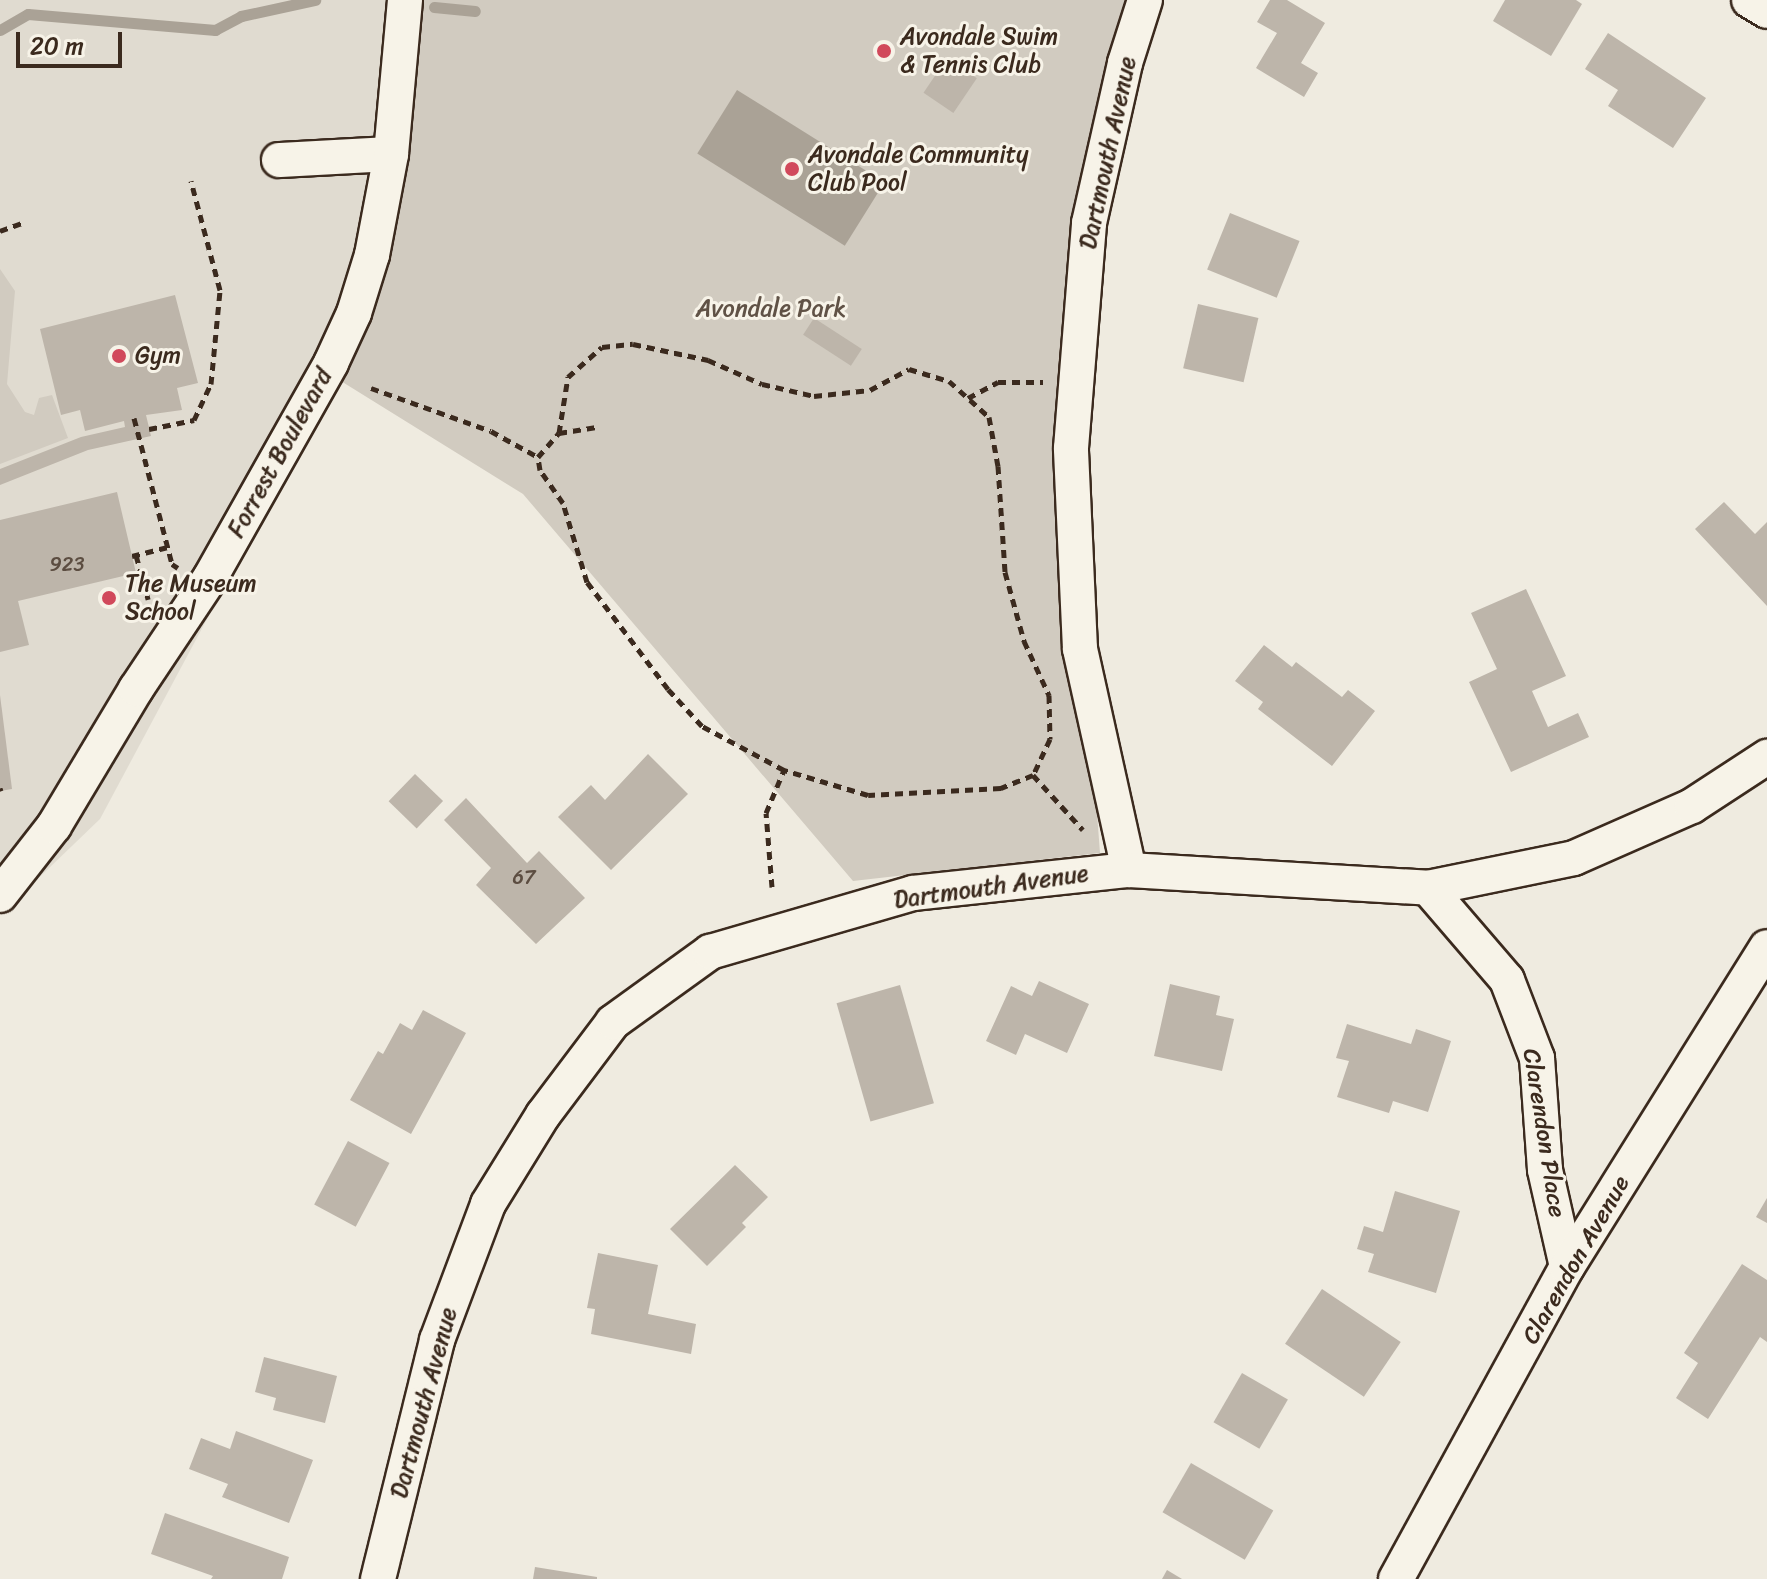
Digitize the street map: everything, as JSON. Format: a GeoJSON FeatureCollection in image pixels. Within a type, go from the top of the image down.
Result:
{"type":"FeatureCollection","features":[{"type":"Feature","properties":{"kind":"street","name":"Forrest Boulevard"},"geometry":{"type":"LineString","coordinates":[[0,895],[54,826],[136,689],[210,578],[331,363],[354,313],[372,255],[391,154],[405,0]]}},
{"type":"Feature","properties":{"kind":"street","name":"Dartmouth Avenue"},"geometry":{"type":"LineString","coordinates":[[378,1579],[437,1340],[488,1204],[543,1115],[613,1022],[710,952],[913,893],[1129,870],[1080,649],[1071,448],[1089,223],[1125,63],[1145,0]]}},
{"type":"Feature","properties":{"kind":"street"},"geometry":{"type":"LineString","coordinates":[[1749,0],[1767,11]]}},
{"type":"Feature","properties":{"kind":"street"},"geometry":{"type":"LineString","coordinates":[[279,160],[391,154]]}},
{"type":"Feature","properties":{"kind":"street"},"geometry":{"type":"LineString","coordinates":[[1129,870],[1428,888],[1574,858],[1692,806],[1767,757]]}},
{"type":"Feature","properties":{"kind":"street","name":"Clarendon Place"},"geometry":{"type":"LineString","coordinates":[[1428,888],[1507,980],[1537,1058],[1545,1170],[1567,1267]]}},
{"type":"Feature","properties":{"kind":"street","name":"Clarendon Avenue"},"geometry":{"type":"LineString","coordinates":[[1396,1579],[1567,1267],[1767,947]]}},
{"type":"Feature","properties":{"kind":"path"},"geometry":{"type":"LineString","coordinates":[[149,429],[194,420],[211,384],[220,290],[191,181]]}},
{"type":"Feature","properties":{"kind":"path"},"geometry":{"type":"LineString","coordinates":[[0,231],[22,223]]}},
{"type":"Feature","properties":{"kind":"path"},"geometry":{"type":"LineString","coordinates":[[633,344],[708,360],[762,384],[814,396],[870,390],[909,369],[949,381],[989,417],[998,466],[1005,572],[1024,641],[1049,695],[1050,739],[1033,775],[1001,788],[868,795],[784,770],[702,726],[668,689],[587,582],[563,503],[540,470],[538,457],[559,433],[568,377],[602,347],[633,344]]}},
{"type":"Feature","properties":{"kind":"path"},"geometry":{"type":"LineString","coordinates":[[968,398],[998,382],[1076,385]]}},
{"type":"Feature","properties":{"kind":"path"},"geometry":{"type":"LineString","coordinates":[[371,388],[491,431],[538,457]]}},
{"type":"Feature","properties":{"kind":"path"},"geometry":{"type":"LineString","coordinates":[[134,418],[172,564],[189,575]]}},
{"type":"Feature","properties":{"kind":"path"},"geometry":{"type":"LineString","coordinates":[[559,433],[597,427]]}},
{"type":"Feature","properties":{"kind":"path"},"geometry":{"type":"LineString","coordinates":[[148,599],[134,555],[167,547]]}},
{"type":"Feature","properties":{"kind":"path"},"geometry":{"type":"LineString","coordinates":[[772,887],[766,813],[784,770]]}},
{"type":"Feature","properties":{"kind":"path"},"geometry":{"type":"LineString","coordinates":[[1033,775],[1083,830]]}},
{"type":"Feature","properties":{"kind":"shaded area","name":"The Museum School"},"geometry":{"type":"Polygon","coordinates":[[[0,0],[412,0],[336,378],[100,819],[21,895],[0,901],[0,0]]]}},
{"type":"Feature","properties":{"kind":"shaded area","name":"Avondale Community Club Pool"},"geometry":{"type":"Polygon","coordinates":[[[737,90],[885,182],[845,246],[697,154],[737,90]]]}},
{"type":"Feature","properties":{"kind":"green space","name":"Avondale Park"},"geometry":{"type":"Polygon","coordinates":[[[412,0],[1131,0],[1067,415],[1100,853],[853,881],[523,494],[336,378],[412,0]]]}},
{"type":"Feature","properties":{"kind":"green space"},"geometry":{"type":"Polygon","coordinates":[[[0,269],[15,291],[7,384],[25,412],[34,415],[39,398],[52,395],[68,438],[0,464],[0,269]]]}},
{"type":"Feature","properties":{"kind":"building"},"geometry":{"type":"Polygon","coordinates":[[[1270,0],[1287,0],[1325,23],[1301,63],[1318,73],[1304,97],[1256,68],[1277,33],[1257,22],[1270,0]]]}},
{"type":"Feature","properties":{"kind":"building"},"geometry":{"type":"Polygon","coordinates":[[[1505,0],[1576,0],[1582,4],[1551,56],[1493,21],[1505,0]]]}},
{"type":"Feature","properties":{"kind":"building"},"geometry":{"type":"Polygon","coordinates":[[[1608,33],[1706,98],[1673,148],[1608,106],[1618,90],[1585,69],[1608,33]]]}},
{"type":"Feature","properties":{"kind":"building"},"geometry":{"type":"Polygon","coordinates":[[[947,58],[977,78],[953,113],[924,93],[947,58]]]}},
{"type":"Feature","properties":{"kind":"building"},"geometry":{"type":"Polygon","coordinates":[[[1230,213],[1300,241],[1277,298],[1207,270],[1230,213]]]}},
{"type":"Feature","properties":{"kind":"building","name":"Gym"},"geometry":{"type":"Polygon","coordinates":[[[175,295],[198,383],[177,388],[182,410],[146,415],[151,436],[88,450],[0,485],[0,469],[81,437],[125,427],[124,421],[85,431],[80,410],[61,415],[40,329],[175,295]]]}},
{"type":"Feature","properties":{"kind":"building"},"geometry":{"type":"Polygon","coordinates":[[[1198,304],[1258,318],[1244,382],[1183,368],[1198,304]]]}},
{"type":"Feature","properties":{"kind":"building"},"geometry":{"type":"Polygon","coordinates":[[[814,318],[862,349],[851,366],[803,335],[814,318]]]}},
{"type":"Feature","properties":{"kind":"building"},"geometry":{"type":"Polygon","coordinates":[[[117,492],[136,573],[18,601],[29,645],[0,652],[0,520],[117,492]]]}},
{"type":"Feature","properties":{"kind":"building"},"geometry":{"type":"Polygon","coordinates":[[[1724,502],[1755,534],[1767,522],[1767,606],[1695,529],[1724,502]]]}},
{"type":"Feature","properties":{"kind":"building"},"geometry":{"type":"Polygon","coordinates":[[[1526,589],[1566,676],[1532,691],[1548,727],[1578,713],[1589,737],[1511,772],[1469,682],[1497,669],[1471,613],[1526,589]]]}},
{"type":"Feature","properties":{"kind":"building"},"geometry":{"type":"Polygon","coordinates":[[[1264,645],[1292,667],[1296,662],[1342,697],[1348,690],[1375,711],[1332,766],[1258,709],[1263,702],[1235,681],[1264,645]]]}},
{"type":"Feature","properties":{"kind":"building"},"geometry":{"type":"Polygon","coordinates":[[[0,695],[12,789],[0,791],[0,695]]]}},
{"type":"Feature","properties":{"kind":"building"},"geometry":{"type":"Polygon","coordinates":[[[648,754],[688,794],[611,870],[558,817],[591,785],[605,800],[648,754]]]}},
{"type":"Feature","properties":{"kind":"building"},"geometry":{"type":"Polygon","coordinates":[[[415,774],[443,801],[417,828],[389,801],[415,774]]]}},
{"type":"Feature","properties":{"kind":"building"},"geometry":{"type":"Polygon","coordinates":[[[466,798],[527,863],[539,851],[585,898],[536,944],[476,885],[491,868],[444,820],[466,798]]]}},
{"type":"Feature","properties":{"kind":"building"},"geometry":{"type":"Polygon","coordinates":[[[1039,981],[1089,1004],[1067,1053],[1025,1034],[1016,1055],[986,1041],[1011,986],[1032,996],[1039,981]]]}},
{"type":"Feature","properties":{"kind":"building"},"geometry":{"type":"Polygon","coordinates":[[[1170,984],[1220,996],[1216,1015],[1234,1019],[1222,1071],[1154,1056],[1170,984]]]}},
{"type":"Feature","properties":{"kind":"building"},"geometry":{"type":"Polygon","coordinates":[[[900,985],[934,1103],[870,1121],[837,1003],[900,985]]]}},
{"type":"Feature","properties":{"kind":"building"},"geometry":{"type":"Polygon","coordinates":[[[423,1010],[466,1033],[411,1134],[350,1100],[378,1051],[383,1054],[400,1023],[412,1030],[423,1010]]]}},
{"type":"Feature","properties":{"kind":"building"},"geometry":{"type":"Polygon","coordinates":[[[1347,1024],[1411,1044],[1416,1029],[1451,1041],[1428,1112],[1393,1101],[1389,1113],[1337,1097],[1349,1061],[1336,1058],[1347,1024]]]}},
{"type":"Feature","properties":{"kind":"building"},"geometry":{"type":"Polygon","coordinates":[[[348,1141],[389,1163],[356,1227],[314,1205],[348,1141]]]}},
{"type":"Feature","properties":{"kind":"building"},"geometry":{"type":"Polygon","coordinates":[[[735,1165],[768,1197],[742,1223],[746,1227],[707,1266],[670,1229],[735,1165]]]}},
{"type":"Feature","properties":{"kind":"building"},"geometry":{"type":"Polygon","coordinates":[[[1395,1191],[1460,1211],[1436,1293],[1368,1272],[1374,1254],[1357,1249],[1364,1226],[1383,1232],[1395,1191]]]}},
{"type":"Feature","properties":{"kind":"building"},"geometry":{"type":"Polygon","coordinates":[[[1767,1198],[1767,1223],[1756,1217],[1767,1198]]]}},
{"type":"Feature","properties":{"kind":"building"},"geometry":{"type":"Polygon","coordinates":[[[598,1253],[658,1265],[648,1314],[696,1324],[691,1354],[591,1334],[595,1309],[587,1308],[598,1253]]]}},
{"type":"Feature","properties":{"kind":"building"},"geometry":{"type":"Polygon","coordinates":[[[1742,1264],[1767,1280],[1767,1342],[1760,1337],[1708,1419],[1676,1398],[1698,1363],[1684,1353],[1742,1264]]]}},
{"type":"Feature","properties":{"kind":"building"},"geometry":{"type":"Polygon","coordinates":[[[1322,1289],[1401,1342],[1364,1397],[1285,1344],[1322,1289]]]}},
{"type":"Feature","properties":{"kind":"building"},"geometry":{"type":"Polygon","coordinates":[[[264,1357],[337,1376],[325,1423],[273,1410],[276,1398],[255,1392],[264,1357]]]}},
{"type":"Feature","properties":{"kind":"building"},"geometry":{"type":"Polygon","coordinates":[[[1242,1373],[1288,1400],[1259,1449],[1214,1422],[1242,1373]]]}},
{"type":"Feature","properties":{"kind":"building"},"geometry":{"type":"Polygon","coordinates":[[[236,1431],[313,1460],[289,1523],[222,1497],[228,1484],[189,1469],[201,1438],[230,1449],[236,1431]]]}},
{"type":"Feature","properties":{"kind":"building"},"geometry":{"type":"Polygon","coordinates":[[[1191,1463],[1273,1510],[1245,1560],[1162,1512],[1191,1463]]]}},
{"type":"Feature","properties":{"kind":"building"},"geometry":{"type":"Polygon","coordinates":[[[165,1513],[289,1557],[282,1579],[211,1579],[213,1576],[151,1554],[165,1513]]]}},
{"type":"Feature","properties":{"kind":"building"},"geometry":{"type":"Polygon","coordinates":[[[535,1567],[597,1577],[597,1579],[533,1579],[535,1567]]]}},
{"type":"Feature","properties":{"kind":"building"},"geometry":{"type":"Polygon","coordinates":[[[1167,1570],[1182,1579],[1162,1579],[1167,1570]]]}},
{"type":"Feature","properties":{"kind":"waterway"},"geometry":{"type":"LineString","coordinates":[[0,30],[28,14],[215,30],[241,16],[315,0]]}},
{"type":"Feature","properties":{"kind":"waterway"},"geometry":{"type":"LineString","coordinates":[[434,7],[475,11]]}},
{"type":"Feature","properties":{"kind":"place","name":"Avondale Swim & Tennis Club"},"geometry":{"type":"Point","coordinates":[884,51]}},
{"type":"Feature","properties":{"kind":"place","name":"Avondale Community Club Pool"},"geometry":{"type":"Point","coordinates":[792,169]}},
{"type":"Feature","properties":{"kind":"place","name":"Gym"},"geometry":{"type":"Point","coordinates":[119,356]}},
{"type":"Feature","properties":{"kind":"place","name":"The Museum School"},"geometry":{"type":"Point","coordinates":[109,598]}}]}
